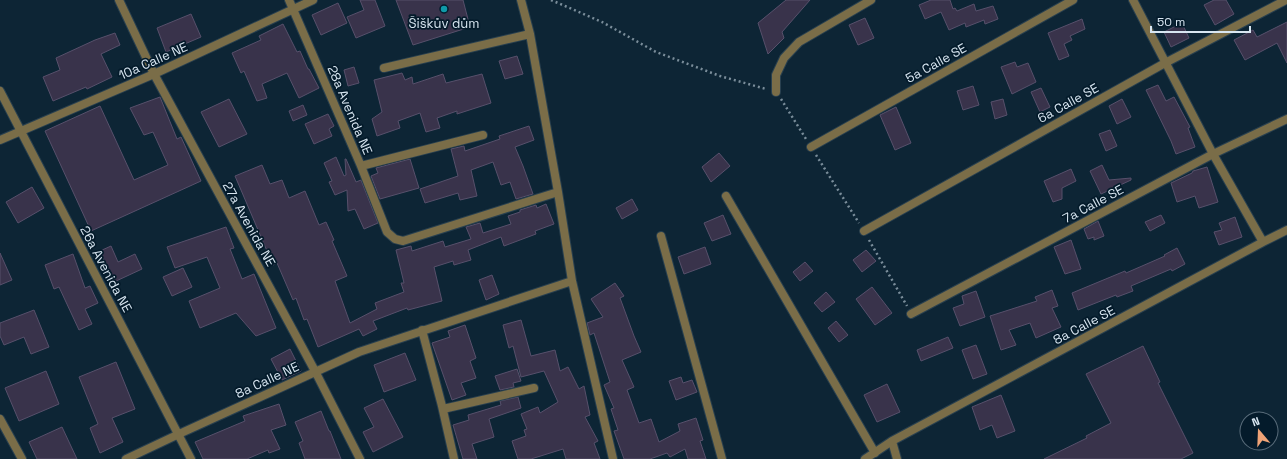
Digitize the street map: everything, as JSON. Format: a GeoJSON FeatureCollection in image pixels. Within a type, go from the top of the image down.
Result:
{"type":"FeatureCollection","features":[{"type":"Feature","properties":{"kind":"street","name":"27a Avenida NE"},"geometry":{"type":"LineString","coordinates":[[119,0],[154,74],[315,371],[360,459]]}},
{"type":"Feature","properties":{"kind":"street","name":"28a Avenida NE"},"geometry":{"type":"LineString","coordinates":[[289,0],[361,166],[387,232],[395,239],[403,241],[558,192]]}},
{"type":"Feature","properties":{"kind":"street","name":"10a Calle NE"},"geometry":{"type":"LineString","coordinates":[[0,140],[154,74],[313,0]]}},
{"type":"Feature","properties":{"kind":"street"},"geometry":{"type":"LineString","coordinates":[[521,0],[530,34],[572,281],[613,459]]}},
{"type":"Feature","properties":{"kind":"street"},"geometry":{"type":"LineString","coordinates":[[776,92],[776,75],[784,58],[799,42],[871,0]]}},
{"type":"Feature","properties":{"kind":"street","name":"5a Calle SE"},"geometry":{"type":"LineString","coordinates":[[811,147],[1072,0]]}},
{"type":"Feature","properties":{"kind":"street"},"geometry":{"type":"LineString","coordinates":[[1133,0],[1213,154],[1263,242]]}},
{"type":"Feature","properties":{"kind":"street","name":"6a Calle SE"},"geometry":{"type":"LineString","coordinates":[[864,231],[1165,63],[1286,0]]}},
{"type":"Feature","properties":{"kind":"street"},"geometry":{"type":"LineString","coordinates":[[384,68],[530,34]]}},
{"type":"Feature","properties":{"kind":"street","name":"26a Avenida NE"},"geometry":{"type":"LineString","coordinates":[[0,91],[191,459]]}},
{"type":"Feature","properties":{"kind":"street","name":"7a Calle SE"},"geometry":{"type":"LineString","coordinates":[[911,314],[1213,154],[1287,119]]}},
{"type":"Feature","properties":{"kind":"street"},"geometry":{"type":"LineString","coordinates":[[361,166],[483,135]]}},
{"type":"Feature","properties":{"kind":"street"},"geometry":{"type":"LineString","coordinates":[[726,196],[875,453]]}},
{"type":"Feature","properties":{"kind":"street","name":"8a Calle SE"},"geometry":{"type":"LineString","coordinates":[[866,459],[892,441],[1287,230]]}},
{"type":"Feature","properties":{"kind":"street"},"geometry":{"type":"LineString","coordinates":[[660,236],[722,459]]}},
{"type":"Feature","properties":{"kind":"street","name":"8a Calle NE"},"geometry":{"type":"LineString","coordinates":[[126,459],[359,352],[572,281]]}},
{"type":"Feature","properties":{"kind":"street"},"geometry":{"type":"LineString","coordinates":[[422,330],[443,409],[454,459]]}},
{"type":"Feature","properties":{"kind":"street"},"geometry":{"type":"LineString","coordinates":[[443,409],[534,388]]}},
{"type":"Feature","properties":{"kind":"street"},"geometry":{"type":"LineString","coordinates":[[0,419],[22,459]]}},
{"type":"Feature","properties":{"kind":"street"},"geometry":{"type":"LineString","coordinates":[[892,441],[897,459]]}},
{"type":"Feature","properties":{"kind":"path"},"geometry":{"type":"LineString","coordinates":[[551,0],[602,22],[656,52],[720,76],[776,92],[811,147]]}},
{"type":"Feature","properties":{"kind":"building"},"geometry":{"type":"Polygon","coordinates":[[[360,0],[375,0],[385,26],[356,38],[347,17],[364,10],[360,0]]]}},
{"type":"Feature","properties":{"kind":"building"},"geometry":{"type":"Polygon","coordinates":[[[396,0],[463,0],[470,27],[413,45],[396,0]]]}},
{"type":"Feature","properties":{"kind":"building"},"geometry":{"type":"Polygon","coordinates":[[[786,0],[810,0],[782,32],[784,38],[768,54],[758,23],[786,0]]]}},
{"type":"Feature","properties":{"kind":"building"},"geometry":{"type":"Polygon","coordinates":[[[931,0],[950,0],[953,9],[955,8],[957,11],[974,4],[976,11],[993,6],[998,19],[985,24],[984,20],[966,27],[965,23],[949,30],[941,12],[925,19],[919,5],[931,0]]]}},
{"type":"Feature","properties":{"kind":"building"},"geometry":{"type":"Polygon","coordinates":[[[1214,0],[1226,0],[1234,14],[1215,25],[1204,5],[1214,0]]]}},
{"type":"Feature","properties":{"kind":"building"},"geometry":{"type":"Polygon","coordinates":[[[338,3],[347,23],[321,35],[312,15],[338,3]]]}},
{"type":"Feature","properties":{"kind":"building"},"geometry":{"type":"Polygon","coordinates":[[[191,14],[201,37],[166,52],[157,28],[191,14]]]}},
{"type":"Feature","properties":{"kind":"building"},"geometry":{"type":"Polygon","coordinates":[[[865,18],[874,38],[858,45],[849,25],[865,18]]]}},
{"type":"Feature","properties":{"kind":"building"},"geometry":{"type":"Polygon","coordinates":[[[1082,19],[1085,29],[1070,36],[1072,40],[1064,44],[1069,56],[1059,60],[1048,33],[1082,19]]]}},
{"type":"Feature","properties":{"kind":"building"},"geometry":{"type":"Polygon","coordinates":[[[1287,22],[1287,63],[1277,43],[1245,60],[1234,40],[1253,30],[1257,37],[1287,22]]]}},
{"type":"Feature","properties":{"kind":"building"},"geometry":{"type":"Polygon","coordinates":[[[1182,23],[1189,38],[1171,47],[1164,32],[1182,23]]]}},
{"type":"Feature","properties":{"kind":"building"},"geometry":{"type":"Polygon","coordinates":[[[283,24],[297,52],[300,51],[319,88],[299,98],[287,73],[262,84],[267,98],[257,101],[244,71],[241,73],[232,53],[261,40],[259,36],[283,24]]]}},
{"type":"Feature","properties":{"kind":"building"},"geometry":{"type":"Polygon","coordinates":[[[115,33],[120,45],[101,54],[112,77],[87,89],[86,87],[53,101],[43,77],[60,70],[56,58],[95,40],[115,33]]]}},
{"type":"Feature","properties":{"kind":"building"},"geometry":{"type":"Polygon","coordinates":[[[517,56],[523,74],[505,79],[499,61],[517,56]]]}},
{"type":"Feature","properties":{"kind":"building"},"geometry":{"type":"Polygon","coordinates":[[[1015,62],[1017,67],[1028,63],[1036,82],[1012,94],[1001,67],[1015,62]]]}},
{"type":"Feature","properties":{"kind":"building"},"geometry":{"type":"Polygon","coordinates":[[[354,67],[359,83],[348,86],[344,70],[354,67]]]}},
{"type":"Feature","properties":{"kind":"building"},"geometry":{"type":"Polygon","coordinates":[[[402,73],[405,80],[412,77],[413,84],[443,74],[446,83],[482,74],[491,103],[457,114],[457,111],[437,118],[440,128],[426,132],[420,113],[398,121],[400,128],[377,136],[372,119],[382,112],[374,80],[402,73]]]}},
{"type":"Feature","properties":{"kind":"building"},"geometry":{"type":"Polygon","coordinates":[[[1158,85],[1166,101],[1174,97],[1190,127],[1188,128],[1195,147],[1176,154],[1146,90],[1158,85]]]}},
{"type":"Feature","properties":{"kind":"building"},"geometry":{"type":"Polygon","coordinates":[[[973,86],[979,105],[963,110],[957,91],[973,86]]]}},
{"type":"Feature","properties":{"kind":"building"},"geometry":{"type":"Polygon","coordinates":[[[1041,88],[1050,107],[1040,112],[1031,92],[1041,88]]]}},
{"type":"Feature","properties":{"kind":"building"},"geometry":{"type":"Polygon","coordinates":[[[160,97],[177,139],[181,137],[201,181],[91,231],[45,131],[100,106],[134,180],[168,165],[153,132],[144,135],[130,108],[160,97]]]}},
{"type":"Feature","properties":{"kind":"building"},"geometry":{"type":"Polygon","coordinates":[[[229,99],[247,134],[219,147],[201,112],[229,99]]]}},
{"type":"Feature","properties":{"kind":"building"},"geometry":{"type":"Polygon","coordinates":[[[1003,99],[1007,115],[995,119],[991,102],[1003,99]]]}},
{"type":"Feature","properties":{"kind":"building"},"geometry":{"type":"Polygon","coordinates":[[[1122,99],[1131,117],[1117,124],[1109,106],[1122,99]]]}},
{"type":"Feature","properties":{"kind":"building"},"geometry":{"type":"Polygon","coordinates":[[[303,105],[307,115],[293,121],[289,111],[303,105]]]}},
{"type":"Feature","properties":{"kind":"building"},"geometry":{"type":"Polygon","coordinates":[[[896,107],[911,143],[895,150],[880,115],[896,107]]]}},
{"type":"Feature","properties":{"kind":"building"},"geometry":{"type":"Polygon","coordinates":[[[328,114],[334,126],[329,129],[332,136],[314,144],[305,124],[328,114]]]}},
{"type":"Feature","properties":{"kind":"building"},"geometry":{"type":"Polygon","coordinates":[[[529,126],[534,140],[515,147],[533,194],[516,199],[510,182],[501,185],[493,162],[471,170],[477,196],[460,200],[458,193],[425,203],[420,189],[458,176],[451,149],[464,146],[465,151],[500,139],[499,136],[529,126]]]}},
{"type":"Feature","properties":{"kind":"building"},"geometry":{"type":"Polygon","coordinates":[[[1110,130],[1117,146],[1106,151],[1099,134],[1110,130]]]}},
{"type":"Feature","properties":{"kind":"building"},"geometry":{"type":"Polygon","coordinates":[[[719,153],[730,166],[711,182],[702,167],[719,153]]]}},
{"type":"Feature","properties":{"kind":"building"},"geometry":{"type":"Polygon","coordinates":[[[336,157],[344,176],[346,175],[346,159],[356,182],[361,180],[378,223],[364,229],[355,209],[348,211],[347,190],[335,195],[329,182],[332,181],[324,163],[336,157]]]}},
{"type":"Feature","properties":{"kind":"building"},"geometry":{"type":"Polygon","coordinates":[[[410,159],[419,188],[380,199],[371,176],[378,173],[376,168],[410,159]]]}},
{"type":"Feature","properties":{"kind":"building"},"geometry":{"type":"Polygon","coordinates":[[[262,165],[270,184],[282,180],[289,198],[305,191],[319,225],[326,222],[334,240],[332,241],[347,276],[335,281],[350,323],[377,309],[375,303],[404,292],[401,283],[404,283],[396,250],[411,246],[412,251],[443,241],[445,247],[471,239],[466,227],[480,223],[483,233],[511,224],[508,216],[536,205],[537,208],[546,204],[554,224],[535,231],[536,234],[504,246],[501,237],[468,250],[471,260],[454,265],[453,261],[434,267],[442,301],[408,310],[407,308],[373,321],[377,329],[363,336],[359,329],[318,347],[307,319],[304,320],[296,298],[293,300],[277,263],[273,265],[235,176],[262,165]]]}},
{"type":"Feature","properties":{"kind":"building"},"geometry":{"type":"Polygon","coordinates":[[[1102,165],[1109,180],[1131,178],[1131,180],[1101,194],[1090,171],[1102,165]]]}},
{"type":"Feature","properties":{"kind":"building"},"geometry":{"type":"Polygon","coordinates":[[[1207,167],[1218,202],[1199,208],[1195,196],[1177,202],[1171,183],[1192,173],[1193,171],[1207,167]]]}},
{"type":"Feature","properties":{"kind":"building"},"geometry":{"type":"Polygon","coordinates":[[[1071,169],[1076,181],[1062,188],[1062,199],[1053,202],[1044,181],[1071,169]]]}},
{"type":"Feature","properties":{"kind":"building"},"geometry":{"type":"Polygon","coordinates":[[[32,187],[44,208],[18,223],[6,202],[32,187]]]}},
{"type":"Feature","properties":{"kind":"building"},"geometry":{"type":"Polygon","coordinates":[[[632,199],[638,210],[622,219],[616,208],[632,199]]]}},
{"type":"Feature","properties":{"kind":"building"},"geometry":{"type":"Polygon","coordinates":[[[723,215],[731,234],[712,241],[704,223],[723,215]]]}},
{"type":"Feature","properties":{"kind":"building"},"geometry":{"type":"Polygon","coordinates":[[[1161,215],[1165,223],[1150,231],[1145,222],[1161,215]]]}},
{"type":"Feature","properties":{"kind":"building"},"geometry":{"type":"Polygon","coordinates":[[[1235,217],[1242,237],[1219,245],[1214,232],[1222,230],[1219,223],[1235,217]]]}},
{"type":"Feature","properties":{"kind":"building"},"geometry":{"type":"Polygon","coordinates":[[[1098,221],[1104,236],[1094,240],[1094,237],[1088,239],[1084,229],[1098,221]]]}},
{"type":"Feature","properties":{"kind":"building"},"geometry":{"type":"Polygon","coordinates":[[[226,227],[234,248],[230,249],[242,279],[254,274],[276,328],[256,336],[236,313],[200,328],[189,301],[220,288],[207,257],[175,268],[167,247],[226,227]]]}},
{"type":"Feature","properties":{"kind":"building"},"geometry":{"type":"Polygon","coordinates":[[[1071,240],[1081,269],[1065,274],[1054,247],[1071,240]]]}},
{"type":"Feature","properties":{"kind":"building"},"geometry":{"type":"Polygon","coordinates":[[[111,246],[118,262],[135,254],[142,269],[114,282],[100,251],[111,246]]]}},
{"type":"Feature","properties":{"kind":"building"},"geometry":{"type":"Polygon","coordinates":[[[705,247],[711,264],[684,274],[678,257],[705,247]]]}},
{"type":"Feature","properties":{"kind":"building"},"geometry":{"type":"Polygon","coordinates":[[[1177,248],[1185,264],[1172,271],[1171,269],[1131,286],[1133,291],[1117,297],[1116,295],[1078,310],[1072,293],[1125,271],[1126,273],[1165,256],[1164,255],[1177,248]]]}},
{"type":"Feature","properties":{"kind":"building"},"geometry":{"type":"Polygon","coordinates":[[[866,250],[876,261],[862,272],[853,260],[866,250]]]}},
{"type":"Feature","properties":{"kind":"building"},"geometry":{"type":"Polygon","coordinates":[[[0,253],[12,280],[0,285],[0,253]]]}},
{"type":"Feature","properties":{"kind":"building"},"geometry":{"type":"Polygon","coordinates":[[[73,254],[85,288],[90,286],[98,303],[85,309],[92,324],[79,330],[59,287],[54,289],[45,265],[73,254]]]}},
{"type":"Feature","properties":{"kind":"building"},"geometry":{"type":"Polygon","coordinates":[[[805,262],[813,271],[800,281],[793,272],[805,262]]]}},
{"type":"Feature","properties":{"kind":"building"},"geometry":{"type":"Polygon","coordinates":[[[183,268],[192,287],[172,296],[163,277],[183,268]]]}},
{"type":"Feature","properties":{"kind":"building"},"geometry":{"type":"Polygon","coordinates":[[[492,275],[499,294],[486,300],[479,280],[492,275]]]}},
{"type":"Feature","properties":{"kind":"building"},"geometry":{"type":"Polygon","coordinates":[[[615,283],[624,296],[620,298],[641,352],[622,360],[634,387],[627,390],[639,423],[651,419],[659,442],[680,431],[678,424],[696,418],[703,440],[700,441],[706,459],[688,459],[685,449],[670,457],[667,453],[650,459],[624,459],[614,431],[618,430],[611,409],[614,408],[604,385],[610,382],[594,333],[590,335],[587,323],[603,317],[591,299],[615,283]]]}},
{"type":"Feature","properties":{"kind":"building"},"geometry":{"type":"Polygon","coordinates":[[[872,287],[892,313],[875,325],[856,299],[872,287]]]}},
{"type":"Feature","properties":{"kind":"building"},"geometry":{"type":"Polygon","coordinates":[[[1052,290],[1058,306],[1052,308],[1061,327],[1036,338],[1030,323],[1009,330],[1016,345],[1001,350],[990,316],[1037,301],[1035,297],[1052,290]]]}},
{"type":"Feature","properties":{"kind":"building"},"geometry":{"type":"Polygon","coordinates":[[[976,291],[985,317],[960,326],[953,308],[964,304],[962,296],[976,291]]]}},
{"type":"Feature","properties":{"kind":"building"},"geometry":{"type":"Polygon","coordinates":[[[826,292],[835,302],[822,312],[814,303],[826,292]]]}},
{"type":"Feature","properties":{"kind":"building"},"geometry":{"type":"Polygon","coordinates":[[[34,310],[49,347],[31,354],[24,337],[4,345],[0,336],[0,323],[34,310]]]}},
{"type":"Feature","properties":{"kind":"building"},"geometry":{"type":"Polygon","coordinates":[[[521,320],[531,356],[555,350],[560,371],[568,367],[579,389],[584,386],[590,415],[585,417],[598,441],[594,443],[600,459],[566,459],[563,449],[531,459],[518,459],[512,441],[526,436],[524,430],[527,429],[521,414],[538,407],[540,413],[558,402],[544,371],[521,377],[513,346],[509,348],[503,325],[521,320]]]}},
{"type":"Feature","properties":{"kind":"building"},"geometry":{"type":"Polygon","coordinates":[[[836,321],[848,335],[839,342],[828,328],[836,321]]]}},
{"type":"Feature","properties":{"kind":"building"},"geometry":{"type":"Polygon","coordinates":[[[465,325],[476,358],[470,361],[476,378],[461,383],[466,395],[452,400],[432,343],[450,337],[448,331],[465,325]]]}},
{"type":"Feature","properties":{"kind":"building"},"geometry":{"type":"Polygon","coordinates":[[[948,337],[953,348],[921,361],[917,350],[948,337]]]}},
{"type":"Feature","properties":{"kind":"building"},"geometry":{"type":"Polygon","coordinates":[[[976,345],[987,374],[973,379],[962,350],[976,345]]]}},
{"type":"Feature","properties":{"kind":"building"},"geometry":{"type":"Polygon","coordinates":[[[1143,346],[1160,382],[1158,383],[1193,453],[1181,459],[1044,459],[1087,438],[1086,436],[1111,423],[1086,374],[1143,346]]]}},
{"type":"Feature","properties":{"kind":"building"},"geometry":{"type":"Polygon","coordinates":[[[290,349],[301,371],[282,380],[271,359],[290,349]]]}},
{"type":"Feature","properties":{"kind":"building"},"geometry":{"type":"Polygon","coordinates":[[[405,353],[416,380],[384,392],[374,365],[405,353]]]}},
{"type":"Feature","properties":{"kind":"building"},"geometry":{"type":"Polygon","coordinates":[[[116,362],[135,409],[112,418],[123,442],[100,453],[90,428],[98,424],[79,377],[116,362]]]}},
{"type":"Feature","properties":{"kind":"building"},"geometry":{"type":"Polygon","coordinates":[[[517,369],[521,381],[513,383],[514,387],[500,390],[495,376],[517,369]]]}},
{"type":"Feature","properties":{"kind":"building"},"geometry":{"type":"Polygon","coordinates":[[[46,371],[59,404],[19,421],[5,388],[46,371]]]}},
{"type":"Feature","properties":{"kind":"building"},"geometry":{"type":"Polygon","coordinates":[[[681,377],[683,383],[692,380],[697,392],[676,400],[669,381],[681,377]]]}},
{"type":"Feature","properties":{"kind":"building"},"geometry":{"type":"Polygon","coordinates":[[[887,384],[900,412],[877,422],[864,395],[887,384]]]}},
{"type":"Feature","properties":{"kind":"building"},"geometry":{"type":"Polygon","coordinates":[[[1001,395],[1015,431],[997,438],[992,425],[980,430],[972,407],[1001,395]]]}},
{"type":"Feature","properties":{"kind":"building"},"geometry":{"type":"Polygon","coordinates":[[[518,397],[521,408],[489,419],[494,437],[472,444],[477,459],[463,459],[453,425],[469,420],[468,415],[501,405],[500,401],[518,397]]]}},
{"type":"Feature","properties":{"kind":"building"},"geometry":{"type":"Polygon","coordinates":[[[383,399],[403,437],[373,452],[363,432],[374,427],[364,408],[383,399]]]}},
{"type":"Feature","properties":{"kind":"building"},"geometry":{"type":"Polygon","coordinates":[[[279,404],[286,425],[271,430],[280,449],[269,453],[268,450],[247,459],[203,459],[195,442],[245,421],[243,416],[279,404]]]}},
{"type":"Feature","properties":{"kind":"building"},"geometry":{"type":"Polygon","coordinates":[[[321,411],[341,459],[305,459],[299,443],[303,441],[295,422],[321,411]]]}},
{"type":"Feature","properties":{"kind":"building"},"geometry":{"type":"Polygon","coordinates":[[[62,427],[77,459],[37,459],[29,442],[62,427]]]}},
{"type":"Feature","properties":{"kind":"place","name":"Šiškův dům"},"geometry":{"type":"Point","coordinates":[444,9]}}]}
